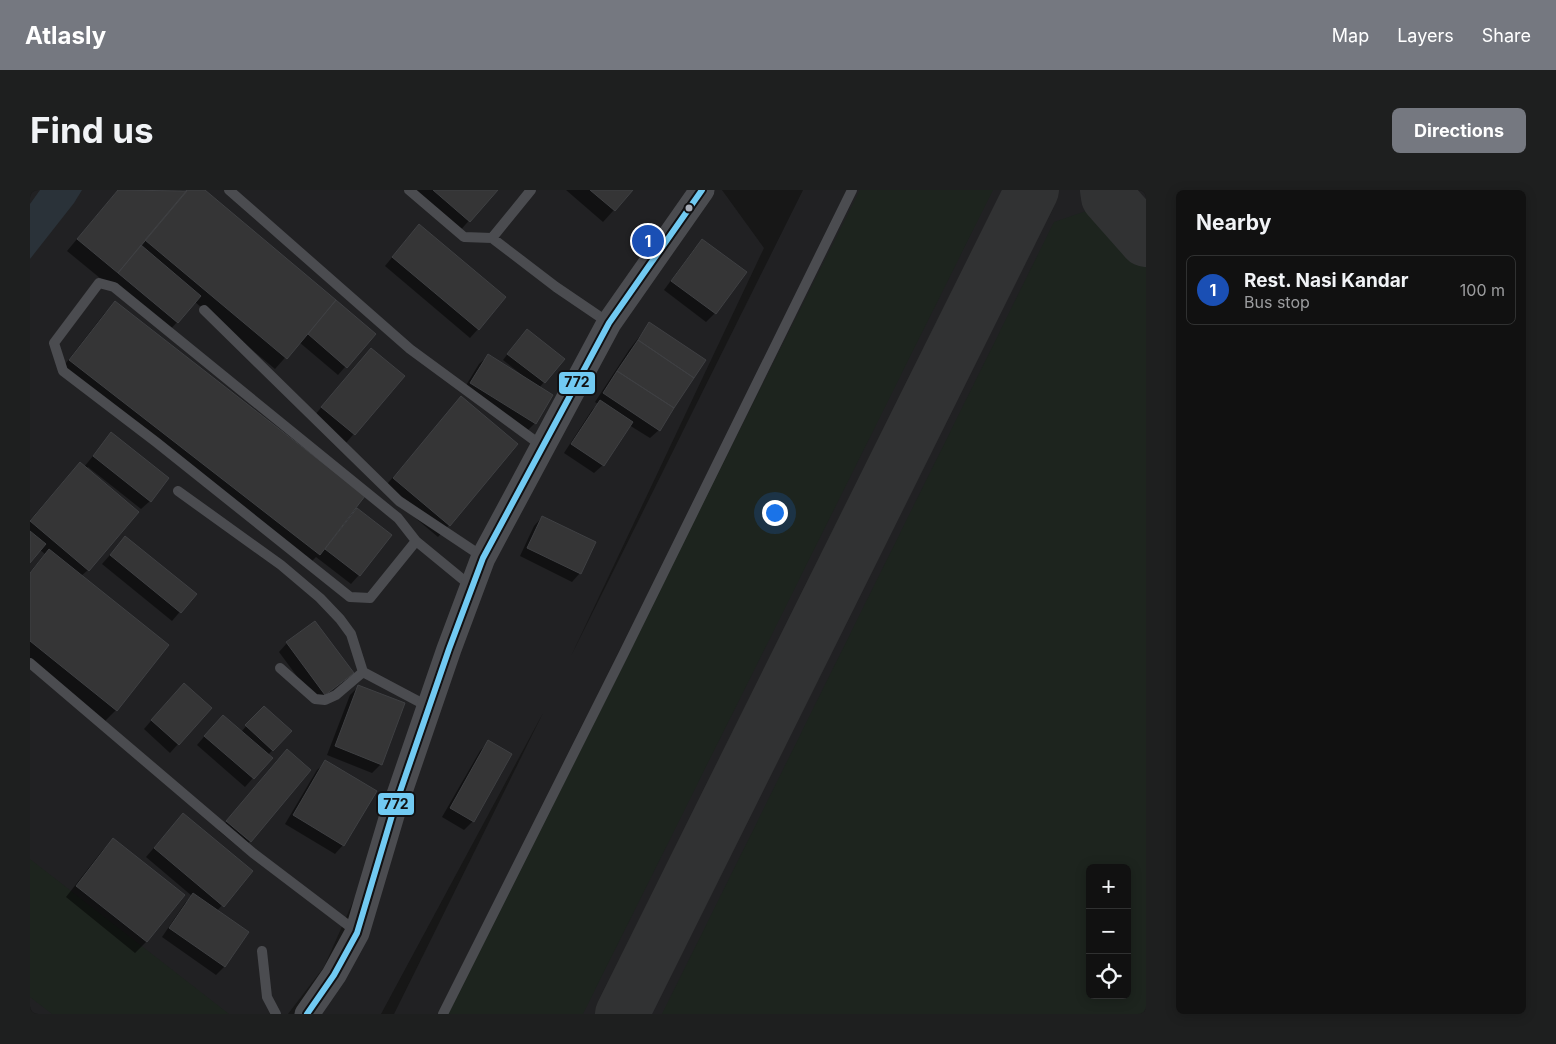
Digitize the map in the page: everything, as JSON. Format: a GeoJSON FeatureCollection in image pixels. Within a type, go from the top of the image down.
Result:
{"type":"FeatureCollection","features":[{"type":"Feature","properties":{"kind":"street"},"geometry":{"type":"LineString","coordinates":[[307,1014],[334,974],[358,933],[393,812],[483,558],[609,323],[702,190]]}},
{"type":"Feature","properties":{"kind":"lane"},"geometry":{"type":"LineString","coordinates":[[229,190],[410,349],[542,447]]}},
{"type":"Feature","properties":{"kind":"lane"},"geometry":{"type":"LineString","coordinates":[[409,190],[464,237],[492,238],[556,287],[609,323]]}},
{"type":"Feature","properties":{"kind":"lane"},"geometry":{"type":"LineString","coordinates":[[492,238],[530,190]]}},
{"type":"Feature","properties":{"kind":"lane"},"geometry":{"type":"LineString","coordinates":[[443,1014],[623,655],[852,190]]}},
{"type":"Feature","properties":{"kind":"lane"},"geometry":{"type":"LineString","coordinates":[[416,541],[370,598],[350,597],[156,442],[63,371],[54,343],[100,283],[114,287],[398,518],[416,541],[472,587]]}},
{"type":"Feature","properties":{"kind":"lane"},"geometry":{"type":"LineString","coordinates":[[204,310],[399,501],[483,558]]}},
{"type":"Feature","properties":{"kind":"lane"},"geometry":{"type":"LineString","coordinates":[[178,491],[281,565],[320,598],[351,634],[363,672],[429,707]]}},
{"type":"Feature","properties":{"kind":"lane"},"geometry":{"type":"LineString","coordinates":[[30,663],[253,853],[358,933]]}},
{"type":"Feature","properties":{"kind":"lane"},"geometry":{"type":"LineString","coordinates":[[280,668],[316,699],[325,700],[336,695],[363,672]]}},
{"type":"Feature","properties":{"kind":"lane"},"geometry":{"type":"LineString","coordinates":[[262,951],[267,997],[276,1014]]}},
{"type":"Feature","properties":{"kind":"shaded area"},"geometry":{"type":"Polygon","coordinates":[[[30,190],[722,190],[764,248],[571,656],[803,190],[1146,190],[1146,1014],[394,1014],[543,713],[381,1014],[310,1014],[357,933],[393,812],[324,967],[288,1014],[30,1014],[30,190]]]}},
{"type":"Feature","properties":{"kind":"shaded area"},"geometry":{"type":"Polygon","coordinates":[[[40,190],[82,190],[30,259],[30,204],[40,190]]]}},
{"type":"Feature","properties":{"kind":"shaded area"},"geometry":{"type":"Polygon","coordinates":[[[860,190],[993,190],[583,1014],[447,1014],[860,190]]]}},
{"type":"Feature","properties":{"kind":"shaded area"},"geometry":{"type":"Polygon","coordinates":[[[1089,210],[1124,252],[1146,267],[1146,1014],[662,1014],[1054,222],[1089,210]]]}},
{"type":"Feature","properties":{"kind":"shaded area"},"geometry":{"type":"Polygon","coordinates":[[[30,859],[229,1014],[52,1014],[30,997],[30,859]]]}},
{"type":"Feature","properties":{"kind":"building"},"geometry":{"type":"Polygon","coordinates":[[[118,190],[187,191],[118,273],[77,239],[118,190]]]}},
{"type":"Feature","properties":{"kind":"building"},"geometry":{"type":"Polygon","coordinates":[[[187,190],[205,190],[336,300],[287,359],[145,240],[187,190]]]}},
{"type":"Feature","properties":{"kind":"building"},"geometry":{"type":"Polygon","coordinates":[[[433,190],[498,190],[470,222],[433,190]]]}},
{"type":"Feature","properties":{"kind":"building"},"geometry":{"type":"Polygon","coordinates":[[[590,190],[633,190],[615,211],[590,190]]]}},
{"type":"Feature","properties":{"kind":"building"},"geometry":{"type":"Polygon","coordinates":[[[419,224],[506,297],[479,330],[392,257],[419,224]]]}},
{"type":"Feature","properties":{"kind":"building"},"geometry":{"type":"Polygon","coordinates":[[[702,239],[747,272],[716,314],[671,281],[702,239]]]}},
{"type":"Feature","properties":{"kind":"building"},"geometry":{"type":"Polygon","coordinates":[[[141,245],[201,296],[178,323],[118,273],[141,245]]]}},
{"type":"Feature","properties":{"kind":"building"},"geometry":{"type":"Polygon","coordinates":[[[336,300],[376,334],[347,368],[308,334],[336,300]]]}},
{"type":"Feature","properties":{"kind":"building"},"geometry":{"type":"Polygon","coordinates":[[[115,301],[365,496],[320,555],[69,360],[115,301]]]}},
{"type":"Feature","properties":{"kind":"building"},"geometry":{"type":"Polygon","coordinates":[[[649,322],[706,360],[694,378],[638,340],[649,322]]]}},
{"type":"Feature","properties":{"kind":"building"},"geometry":{"type":"Polygon","coordinates":[[[527,329],[565,359],[545,383],[507,354],[527,329]]]}},
{"type":"Feature","properties":{"kind":"building"},"geometry":{"type":"Polygon","coordinates":[[[638,340],[694,378],[674,408],[617,371],[638,340]]]}},
{"type":"Feature","properties":{"kind":"building"},"geometry":{"type":"Polygon","coordinates":[[[371,348],[405,376],[355,435],[321,407],[371,348]]]}},
{"type":"Feature","properties":{"kind":"building"},"geometry":{"type":"Polygon","coordinates":[[[488,354],[553,395],[536,424],[470,383],[488,354]]]}},
{"type":"Feature","properties":{"kind":"building"},"geometry":{"type":"Polygon","coordinates":[[[617,371],[674,408],[660,431],[603,393],[617,371]]]}},
{"type":"Feature","properties":{"kind":"building"},"geometry":{"type":"Polygon","coordinates":[[[461,396],[518,444],[450,526],[393,478],[461,396]]]}},
{"type":"Feature","properties":{"kind":"building"},"geometry":{"type":"Polygon","coordinates":[[[600,400],[633,422],[604,466],[571,444],[600,400]]]}},
{"type":"Feature","properties":{"kind":"building"},"geometry":{"type":"Polygon","coordinates":[[[111,432],[169,478],[151,502],[93,456],[111,432]]]}},
{"type":"Feature","properties":{"kind":"building"},"geometry":{"type":"Polygon","coordinates":[[[80,462],[139,512],[89,571],[30,521],[80,462]]]}},
{"type":"Feature","properties":{"kind":"building"},"geometry":{"type":"Polygon","coordinates":[[[357,508],[392,535],[360,576],[325,549],[357,508]]]}},
{"type":"Feature","properties":{"kind":"building"},"geometry":{"type":"Polygon","coordinates":[[[542,516],[596,542],[581,574],[527,548],[542,516]]]}},
{"type":"Feature","properties":{"kind":"building"},"geometry":{"type":"Polygon","coordinates":[[[30,531],[46,544],[30,563],[30,531]]]}},
{"type":"Feature","properties":{"kind":"building"},"geometry":{"type":"Polygon","coordinates":[[[125,536],[197,594],[181,613],[110,555],[125,536]]]}},
{"type":"Feature","properties":{"kind":"building"},"geometry":{"type":"Polygon","coordinates":[[[49,549],[169,645],[117,711],[30,641],[30,573],[49,549]]]}},
{"type":"Feature","properties":{"kind":"building"},"geometry":{"type":"Polygon","coordinates":[[[315,621],[354,673],[325,695],[286,642],[315,621]]]}},
{"type":"Feature","properties":{"kind":"building"},"geometry":{"type":"Polygon","coordinates":[[[184,683],[212,708],[179,745],[151,720],[184,683]]]}},
{"type":"Feature","properties":{"kind":"building"},"geometry":{"type":"Polygon","coordinates":[[[358,685],[405,703],[382,765],[335,746],[358,685]]]}},
{"type":"Feature","properties":{"kind":"building"},"geometry":{"type":"Polygon","coordinates":[[[264,706],[292,731],[273,751],[245,725],[264,706]]]}},
{"type":"Feature","properties":{"kind":"building"},"geometry":{"type":"Polygon","coordinates":[[[223,715],[273,758],[254,779],[204,736],[223,715]]]}},
{"type":"Feature","properties":{"kind":"building"},"geometry":{"type":"Polygon","coordinates":[[[488,740],[512,754],[474,822],[450,808],[488,740]]]}},
{"type":"Feature","properties":{"kind":"building"},"geometry":{"type":"Polygon","coordinates":[[[287,749],[311,770],[251,842],[226,821],[287,749]]]}},
{"type":"Feature","properties":{"kind":"building"},"geometry":{"type":"Polygon","coordinates":[[[325,760],[377,791],[344,846],[293,815],[325,760]]]}},
{"type":"Feature","properties":{"kind":"building"},"geometry":{"type":"Polygon","coordinates":[[[183,813],[253,871],[224,907],[154,848],[183,813]]]}},
{"type":"Feature","properties":{"kind":"building"},"geometry":{"type":"Polygon","coordinates":[[[113,838],[185,895],[147,942],[76,886],[113,838]]]}},
{"type":"Feature","properties":{"kind":"building"},"geometry":{"type":"Polygon","coordinates":[[[193,893],[249,932],[225,967],[169,928],[193,893]]]}},
{"type":"Feature","properties":{"kind":"taxiway"},"geometry":{"type":"LineString","coordinates":[[622,1014],[1032,190]]}},
{"type":"Feature","properties":{"kind":"taxiway"},"geometry":{"type":"LineString","coordinates":[[1107,190],[1108,197],[1146,240]]}},
{"type":"Feature","properties":{"kind":"transit line","name":"772"},"geometry":{"type":"LineString","coordinates":[[307,1014],[334,975],[357,933],[393,812],[449,649],[483,558],[609,323],[702,190]]}},
{"type":"Feature","properties":{"kind":"place","name":"Rest. Nasi Kandar"},"geometry":{"type":"Point","coordinates":[648,241]}}]}
